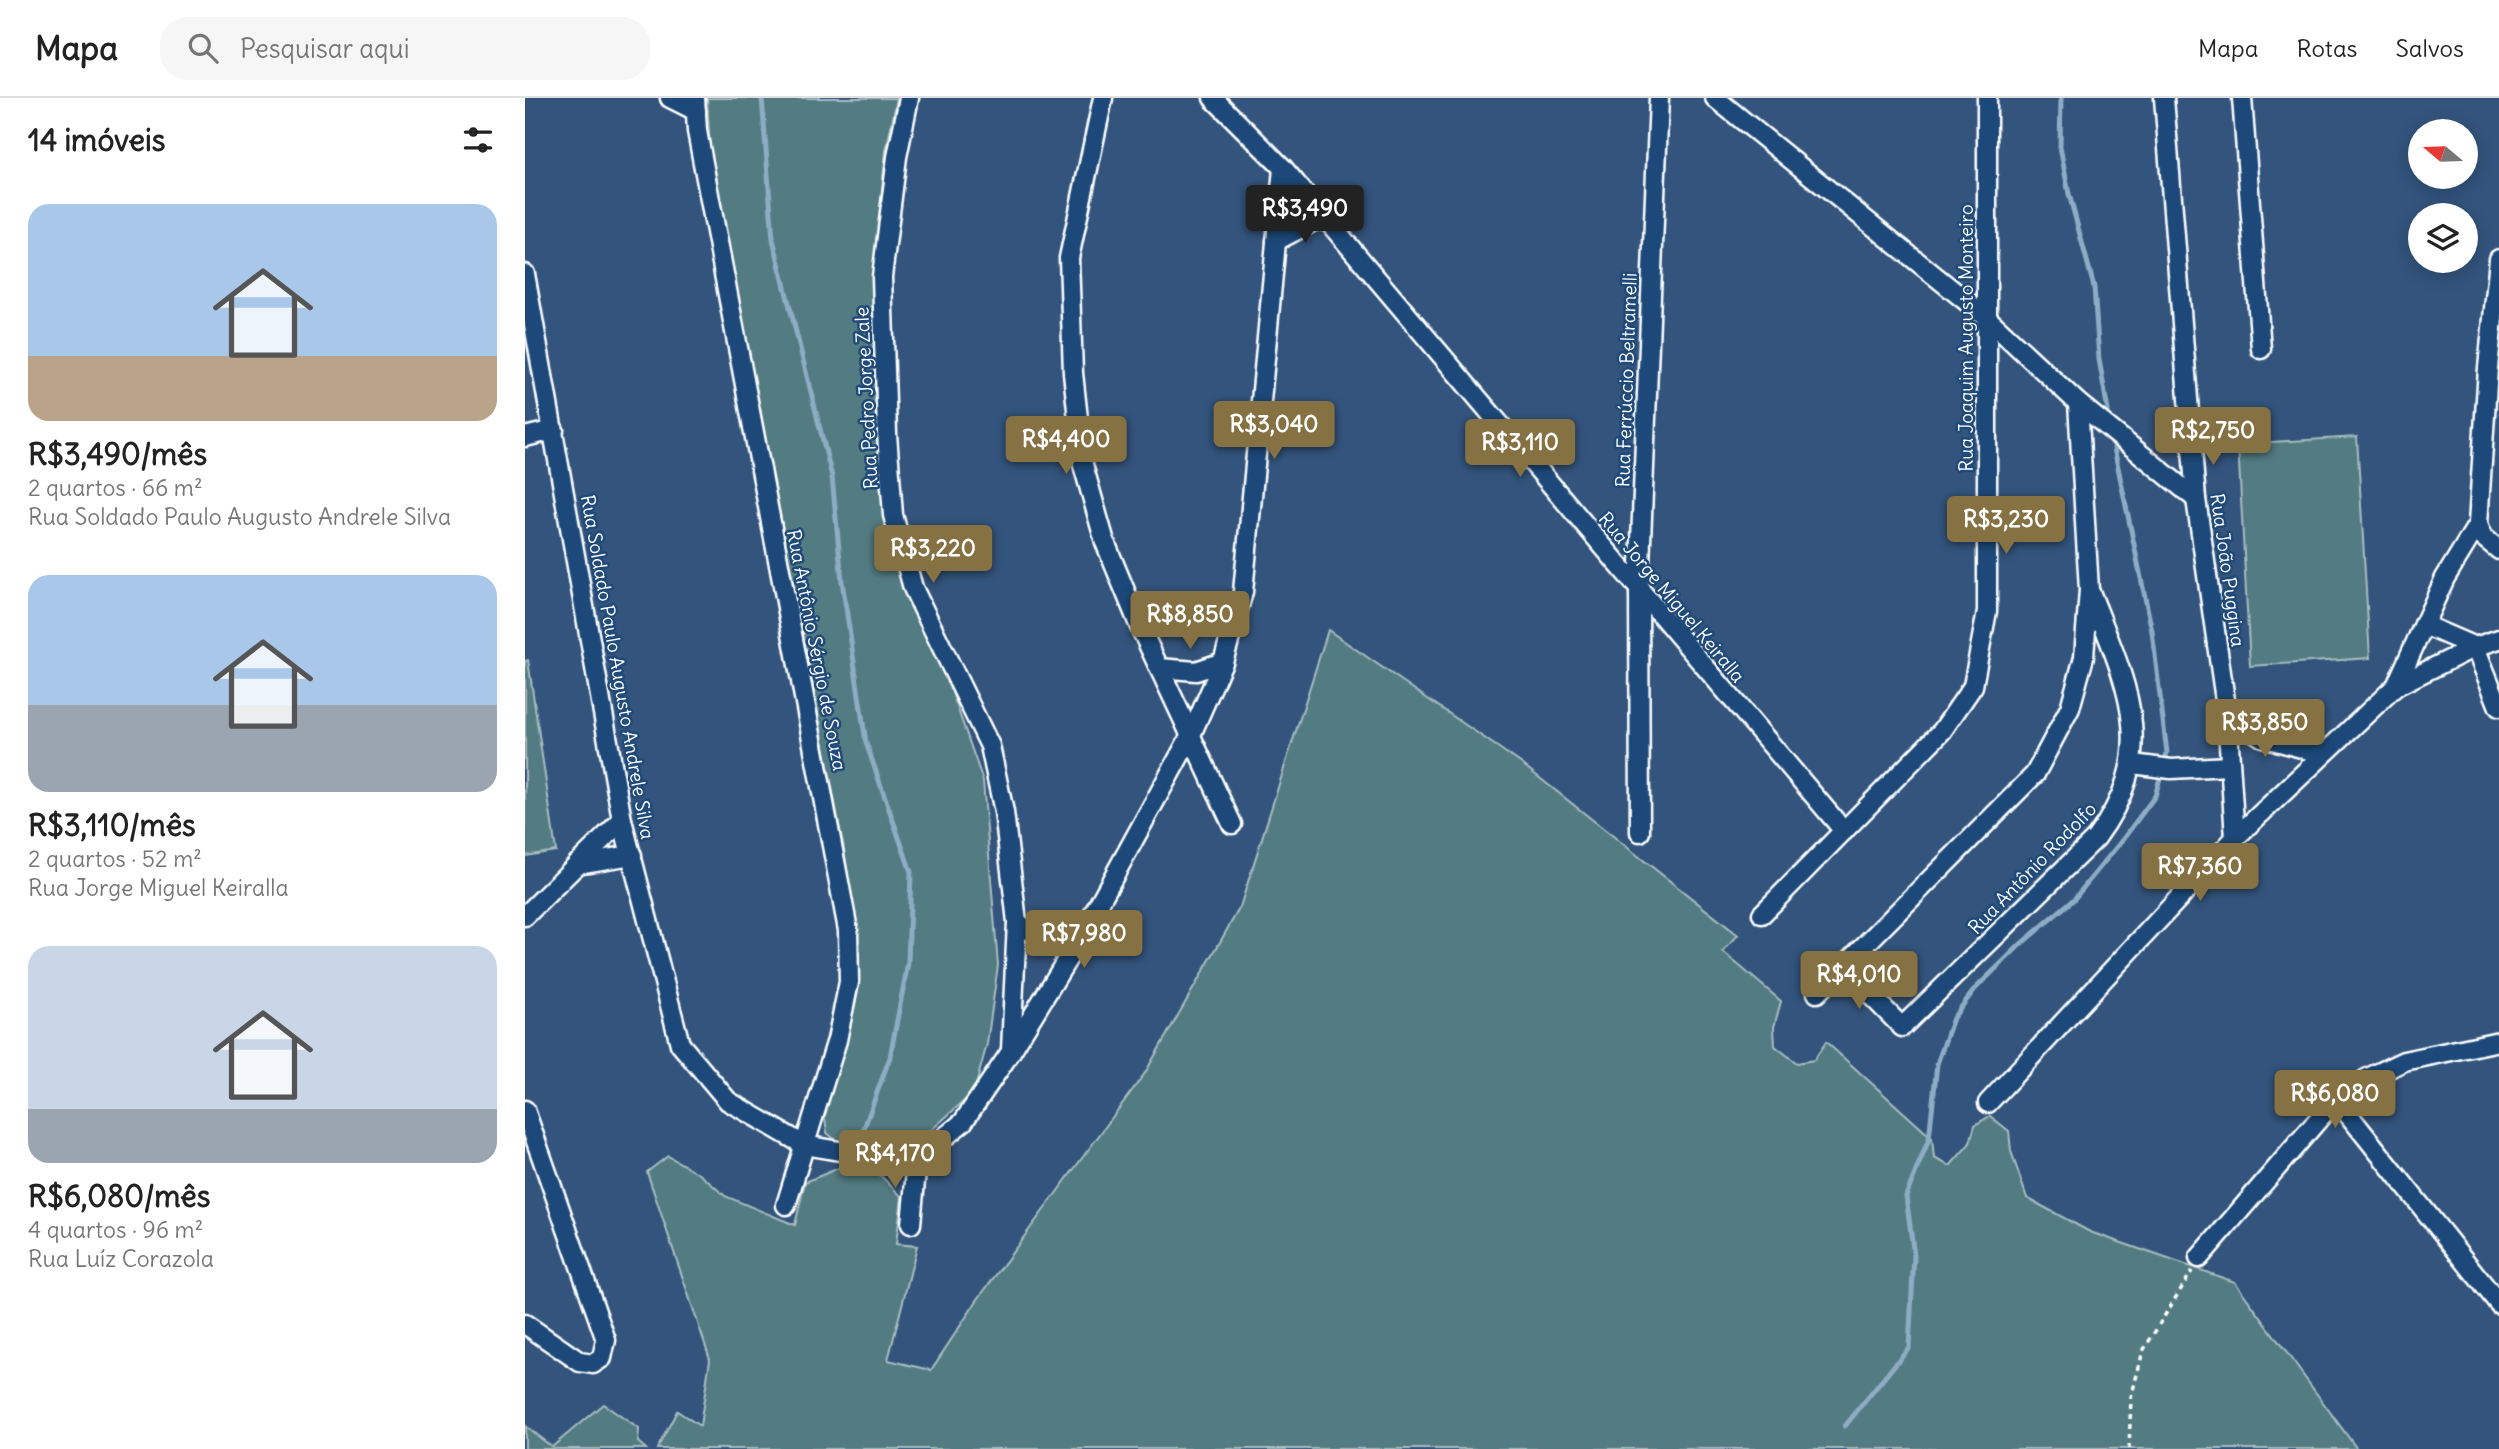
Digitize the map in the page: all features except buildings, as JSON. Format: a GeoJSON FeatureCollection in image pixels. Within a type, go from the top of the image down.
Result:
{"type":"FeatureCollection","features":[{"type":"Feature","properties":{"kind":"street"},"geometry":{"type":"LineString","coordinates":[[670,98],[695,105]]}},
{"type":"Feature","properties":{"kind":"street","name":"Rua Pedro Jorge Zale"},"geometry":{"type":"LineString","coordinates":[[909,98],[897,157],[882,277],[887,434],[893,515],[913,588],[990,746],[1004,812],[1017,922],[1010,1053]]}},
{"type":"Feature","properties":{"kind":"street"},"geometry":{"type":"LineString","coordinates":[[1103,98],[1069,258],[1073,373],[1083,466],[1105,542],[1159,668],[1232,824]]}},
{"type":"Feature","properties":{"kind":"street","name":"Rua Ferrúccio Beltramelli"},"geometry":{"type":"LineString","coordinates":[[1640,832],[1639,590],[1659,98]]}},
{"type":"Feature","properties":{"kind":"street"},"geometry":{"type":"LineString","coordinates":[[1716,98],[1987,318],[2078,403],[2196,499]]}},
{"type":"Feature","properties":{"kind":"street","name":"Rua Joaquim Augusto Monteiro"},"geometry":{"type":"LineString","coordinates":[[1762,914],[1942,731],[1973,686],[1987,611],[1987,98]]}},
{"type":"Feature","properties":{"kind":"street","name":"Rua João Puggina"},"geometry":{"type":"LineString","coordinates":[[2164,98],[2196,499],[2227,714],[2235,838]]}},
{"type":"Feature","properties":{"kind":"street"},"geometry":{"type":"LineString","coordinates":[[2242,98],[2261,349]]}},
{"type":"Feature","properties":{"kind":"street","name":"Rua Jorge Miguel Keiralla"},"geometry":{"type":"LineString","coordinates":[[1218,101],[1283,168],[1844,831]]}},
{"type":"Feature","properties":{"kind":"street","name":"Rua Antônio Sérgio de Souza"},"geometry":{"type":"LineString","coordinates":[[695,105],[848,930],[849,982],[837,1040],[786,1205]]}},
{"type":"Feature","properties":{"kind":"street"},"geometry":{"type":"LineString","coordinates":[[911,1224],[918,1160],[963,1122],[1010,1053],[1079,940],[1191,735],[1223,662],[1243,592],[1283,168]]}},
{"type":"Feature","properties":{"kind":"street"},"geometry":{"type":"LineString","coordinates":[[1276,241],[1316,220],[1328,221]]}},
{"type":"Feature","properties":{"kind":"street"},"geometry":{"type":"LineString","coordinates":[[2499,259],[2488,368],[2478,524],[2483,537],[2499,550]]}},
{"type":"Feature","properties":{"kind":"street","name":"Rua Soldado Paulo Augusto Andrele Silva"},"geometry":{"type":"LineString","coordinates":[[525,274],[622,820],[680,1044],[727,1101],[804,1145],[869,1156],[918,1160]]}},
{"type":"Feature","properties":{"kind":"street"},"geometry":{"type":"LineString","coordinates":[[1817,993],[2035,774],[2070,708],[2084,656],[2089,590],[2078,403]]}},
{"type":"Feature","properties":{"kind":"street"},"geometry":{"type":"LineString","coordinates":[[525,437],[554,430]]}},
{"type":"Feature","properties":{"kind":"street"},"geometry":{"type":"LineString","coordinates":[[2396,686],[2445,578],[2478,524]]}},
{"type":"Feature","properties":{"kind":"street","name":"Rua Antônio Rodolfo"},"geometry":{"type":"LineString","coordinates":[[1843,967],[1902,1027],[2096,838],[2117,811],[2133,764],[2134,736],[2123,677],[2089,590]]}},
{"type":"Feature","properties":{"kind":"street"},"geometry":{"type":"LineString","coordinates":[[2424,625],[2475,647],[2499,707]]}},
{"type":"Feature","properties":{"kind":"street"},"geometry":{"type":"LineString","coordinates":[[1988,1103],[2235,838],[2396,686],[2475,647],[2499,639]]}},
{"type":"Feature","properties":{"kind":"street"},"geometry":{"type":"LineString","coordinates":[[1159,668],[1196,671],[1223,662]]}},
{"type":"Feature","properties":{"kind":"street"},"geometry":{"type":"LineString","coordinates":[[2227,714],[2262,737],[2302,751],[2323,754]]}},
{"type":"Feature","properties":{"kind":"street"},"geometry":{"type":"LineString","coordinates":[[2133,764],[2171,769],[2230,766]]}},
{"type":"Feature","properties":{"kind":"street"},"geometry":{"type":"LineString","coordinates":[[525,916],[622,820]]}},
{"type":"Feature","properties":{"kind":"street"},"geometry":{"type":"LineString","coordinates":[[577,864],[632,855]]}},
{"type":"Feature","properties":{"kind":"street"},"geometry":{"type":"LineString","coordinates":[[1017,922],[1033,934],[1054,940],[1079,940]]}},
{"type":"Feature","properties":{"kind":"street"},"geometry":{"type":"LineString","coordinates":[[2199,1258],[2336,1099],[2366,1079],[2404,1061],[2499,1041]]}},
{"type":"Feature","properties":{"kind":"street"},"geometry":{"type":"LineString","coordinates":[[2336,1099],[2499,1304]]}},
{"type":"Feature","properties":{"kind":"street"},"geometry":{"type":"LineString","coordinates":[[525,1110],[606,1340],[602,1358],[593,1364],[580,1362],[525,1324]]}},
{"type":"Feature","properties":{"kind":"path"},"geometry":{"type":"LineString","coordinates":[[2129,1449],[2131,1398],[2143,1351],[2199,1258]]}},
{"type":"Feature","properties":{"kind":"green space"},"geometry":{"type":"Polygon","coordinates":[[[707,98],[897,98],[886,151],[873,275],[874,341],[885,481],[904,590],[941,661],[983,781],[998,965],[987,1044],[974,1092],[910,1149],[843,1146],[827,1133],[824,1111],[856,934],[845,855],[710,149],[707,98]]]}},
{"type":"Feature","properties":{"kind":"green space"},"geometry":{"type":"Polygon","coordinates":[[[2357,437],[2370,658],[2250,666],[2238,444],[2357,437]]]}},
{"type":"Feature","properties":{"kind":"green space"},"geometry":{"type":"Polygon","coordinates":[[[1328,630],[1522,764],[1738,935],[1723,952],[1781,1001],[1774,1027],[1775,1046],[1797,1063],[1814,1060],[1826,1042],[1932,1138],[1934,1158],[1950,1166],[1970,1143],[1975,1125],[1990,1116],[2009,1131],[2011,1151],[2027,1198],[2090,1232],[2235,1282],[2357,1449],[657,1449],[677,1411],[700,1426],[710,1359],[647,1172],[668,1156],[701,1175],[725,1196],[795,1225],[805,1182],[851,1163],[881,1176],[902,1197],[896,1244],[917,1246],[888,1360],[931,1370],[978,1299],[1145,1073],[1240,907],[1328,630]]]}},
{"type":"Feature","properties":{"kind":"green space"},"geometry":{"type":"Polygon","coordinates":[[[528,660],[556,851],[525,856],[525,661],[528,660]]]}},
{"type":"Feature","properties":{"kind":"green space"},"geometry":{"type":"Polygon","coordinates":[[[603,1404],[639,1429],[638,1442],[646,1449],[525,1449],[525,1426],[552,1447],[603,1404]]]}},
{"type":"Feature","properties":{"kind":"waterway"},"geometry":{"type":"LineString","coordinates":[[762,98],[773,239],[832,477],[842,581],[866,743],[911,872],[908,963],[890,1057],[860,1139]]}},
{"type":"Feature","properties":{"kind":"waterway"},"geometry":{"type":"LineString","coordinates":[[2061,98],[2060,147],[2069,194],[2094,287],[2099,359],[2108,411]]}},
{"type":"Feature","properties":{"kind":"waterway"},"geometry":{"type":"LineString","coordinates":[[1845,1426],[1909,1347],[1914,1256],[1906,1196],[1929,1139],[1937,1064],[1953,1018],[1975,989],[2021,944],[2074,899],[2123,839],[2155,796],[2167,753],[2152,631],[2114,448]]}}]}
